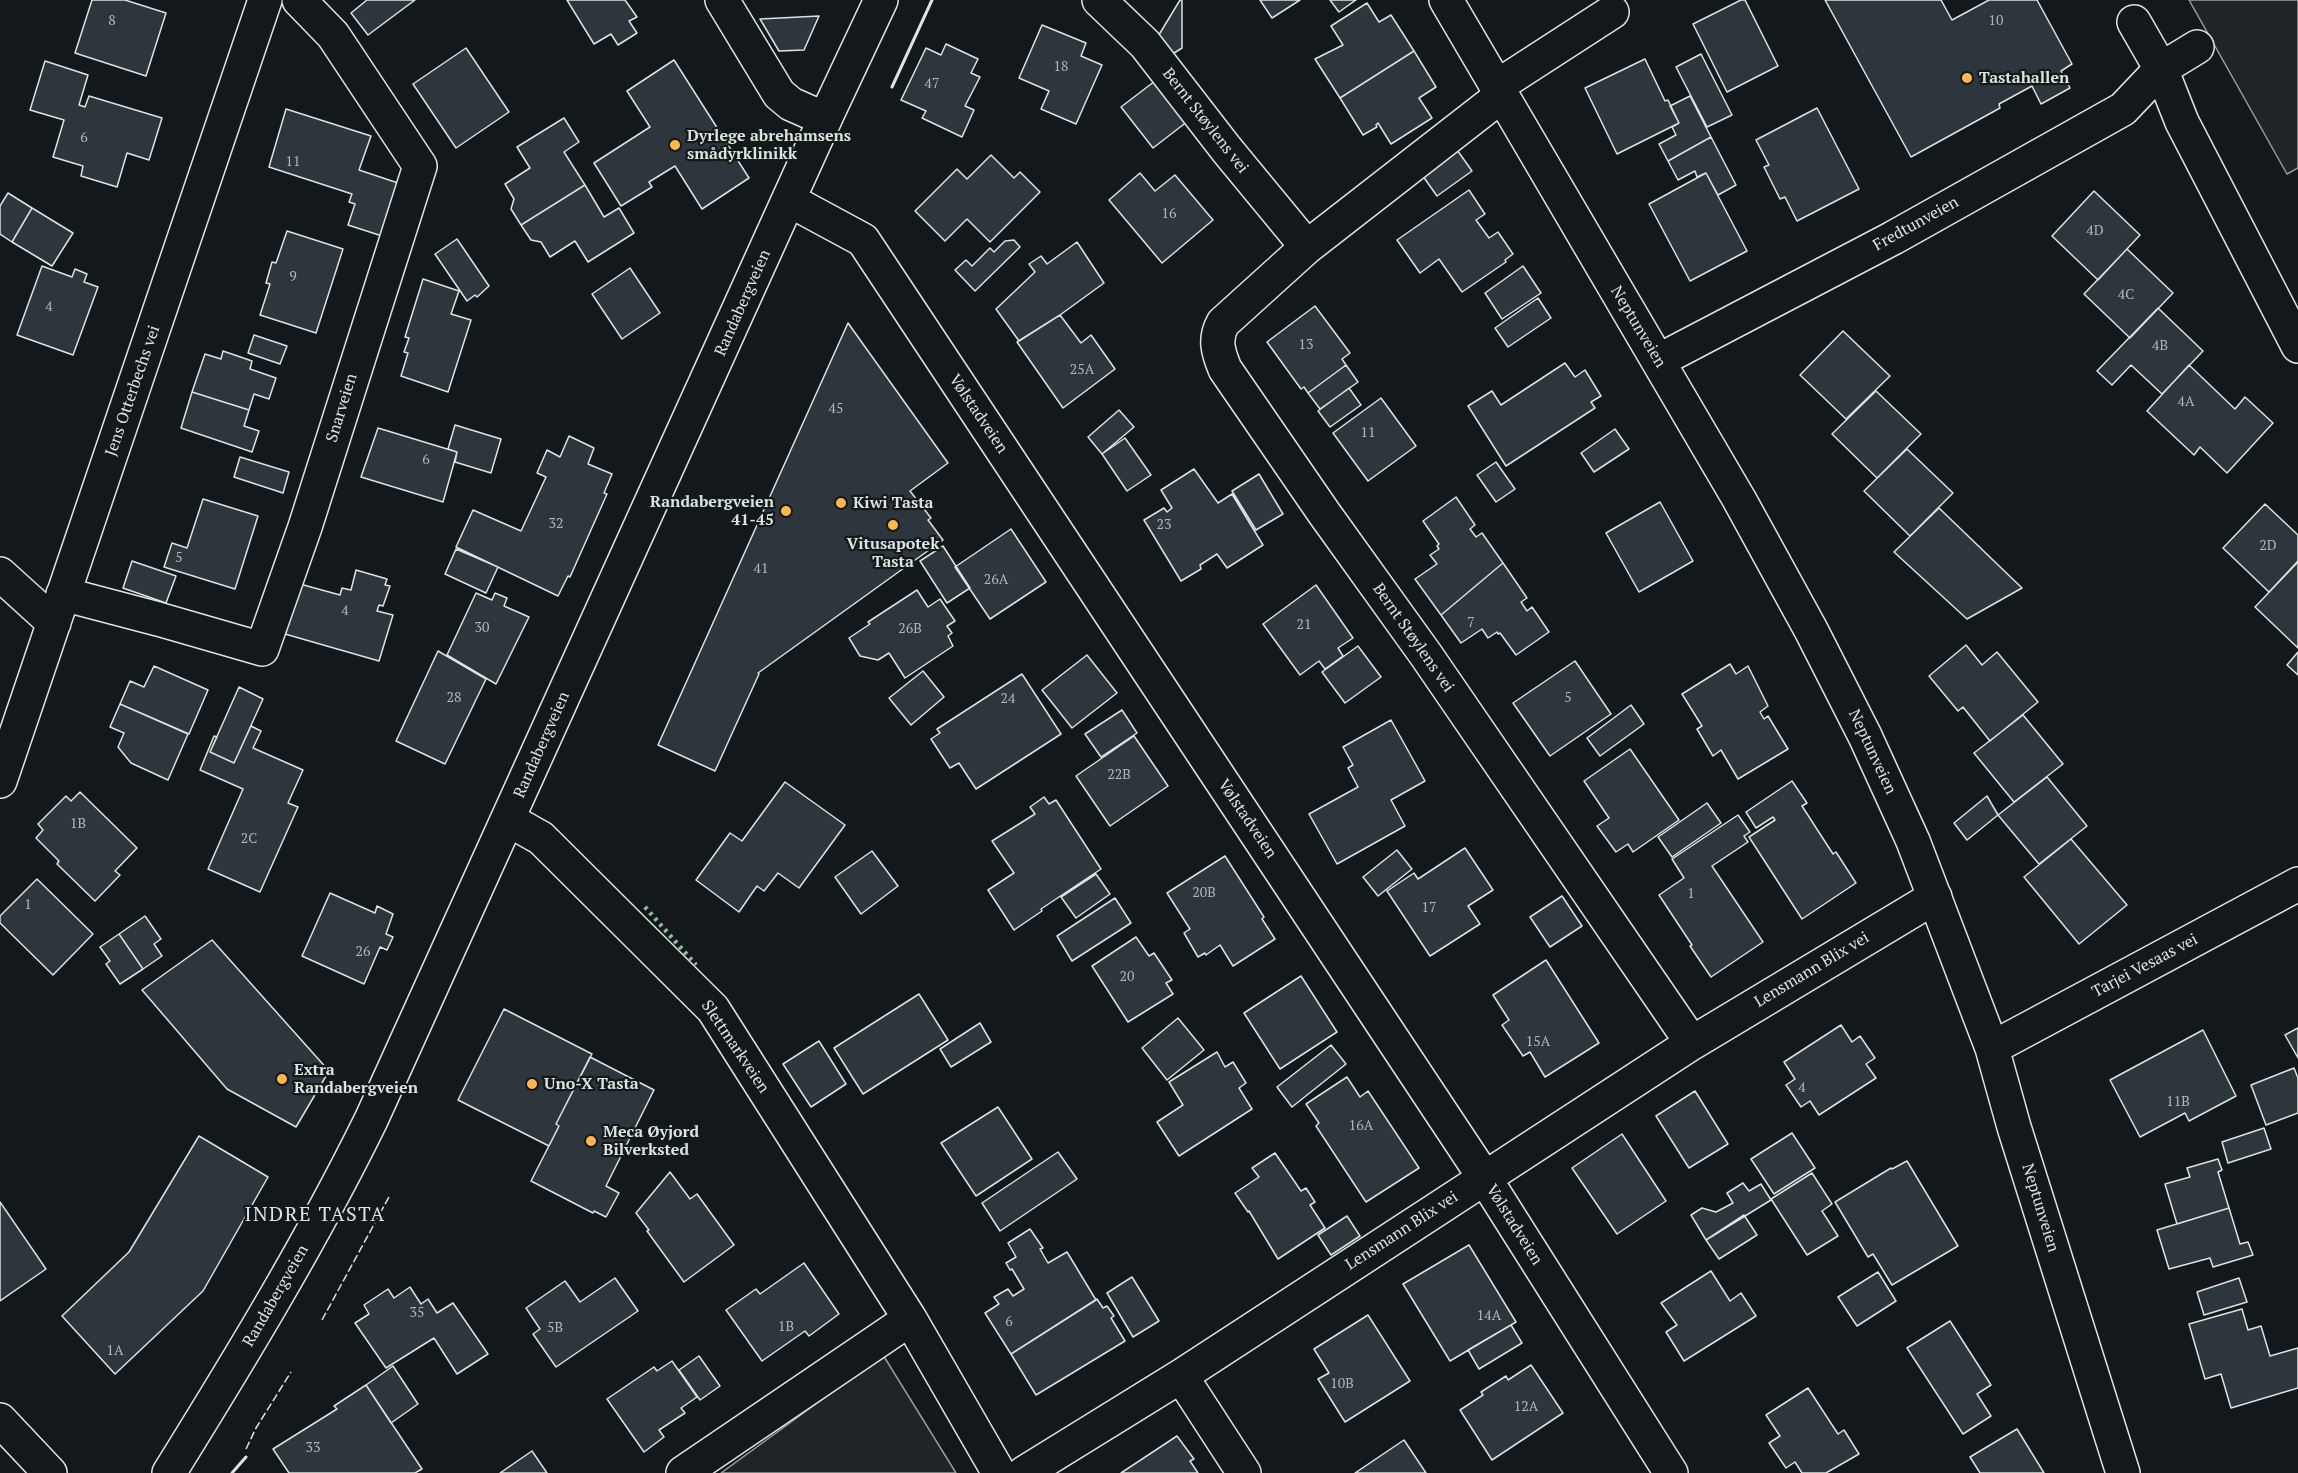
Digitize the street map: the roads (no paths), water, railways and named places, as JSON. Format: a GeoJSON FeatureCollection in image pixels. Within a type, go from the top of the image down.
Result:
{"type":"FeatureCollection","features":[{"type":"Feature","properties":{"kind":"street","name":"Jens Otterbechs vei"},"geometry":{"type":"LineString","coordinates":[[0,782],[265,0]]}},
{"type":"Feature","properties":{"kind":"street","name":"Snarveien"},"geometry":{"type":"LineString","coordinates":[[58,609],[158,619],[262,649],[305,527],[420,166],[333,35],[299,0]]}},
{"type":"Feature","properties":{"kind":"street"},"geometry":{"type":"LineString","coordinates":[[722,0],[779,94],[791,104],[825,119]]}},
{"type":"Feature","properties":{"kind":"street","name":"Randabergveien"},"geometry":{"type":"LineString","coordinates":[[169,1473],[266,1316],[333,1198],[371,1120],[881,0]]}},
{"type":"Feature","properties":{"kind":"street","name":"Bernt Støylens vei"},"geometry":{"type":"LineString","coordinates":[[1099,0],[1145,44],[1227,150],[1307,247]]}},
{"type":"Feature","properties":{"kind":"street","name":"Neptunveien"},"geometry":{"type":"LineString","coordinates":[[1446,0],[1739,499],[1811,630],[1865,736],[1913,841],[1992,1048],[2014,1127],[2123,1473]]}},
{"type":"Feature","properties":{"kind":"street"},"geometry":{"type":"LineString","coordinates":[[1499,92],[1612,12]]}},
{"type":"Feature","properties":{"kind":"street"},"geometry":{"type":"LineString","coordinates":[[2134,22],[2161,69],[2182,122],[2298,346]]}},
{"type":"Feature","properties":{"kind":"street","name":"Fredtunveien"},"geometry":{"type":"LineString","coordinates":[[1658,362],[1893,238],[2123,109],[2161,69],[2198,47]]}},
{"type":"Feature","properties":{"kind":"street","name":"Bernt Støylens vei"},"geometry":{"type":"LineString","coordinates":[[1499,92],[1307,247],[1223,323],[1218,332],[1217,343],[1225,369],[1324,513],[1426,655],[1692,1043]]}},
{"type":"Feature","properties":{"kind":"street","name":"Vølstadveien"},"geometry":{"type":"LineString","coordinates":[[789,200],[862,240],[1484,1177],[1671,1473]]}},
{"type":"Feature","properties":{"kind":"street"},"geometry":{"type":"LineString","coordinates":[[0,574],[58,609]]}},
{"type":"Feature","properties":{"kind":"street","name":"Slettmarkveien"},"geometry":{"type":"LineString","coordinates":[[509,820],[541,838],[713,1009],[910,1319],[999,1473]]}},
{"type":"Feature","properties":{"kind":"street","name":"Tarjei Vesaas vei"},"geometry":{"type":"LineString","coordinates":[[1992,1048],[2298,884]]}},
{"type":"Feature","properties":{"kind":"street","name":"Lensmann Blix vei"},"geometry":{"type":"LineString","coordinates":[[1024,1473],[1181,1376],[1692,1043],[1935,897]]}},
{"type":"Feature","properties":{"kind":"street"},"geometry":{"type":"LineString","coordinates":[[683,1473],[910,1319]]}},
{"type":"Feature","properties":{"kind":"street"},"geometry":{"type":"LineString","coordinates":[[1181,1376],[1244,1473]]}},
{"type":"Feature","properties":{"kind":"street"},"geometry":{"type":"LineString","coordinates":[[0,1420],[50,1473]]}},
{"type":"Feature","properties":{"kind":"place","name":"Tastahallen"},"geometry":{"type":"Point","coordinates":[1967,78]}},
{"type":"Feature","properties":{"kind":"place","name":"Dyrlege abrehamsens smådyrklinikk"},"geometry":{"type":"Point","coordinates":[675,145]}},
{"type":"Feature","properties":{"kind":"place","name":"Kiwi Tasta"},"geometry":{"type":"Point","coordinates":[841,503]}},
{"type":"Feature","properties":{"kind":"place","name":"Randabergveien 41-45"},"geometry":{"type":"Point","coordinates":[786,511]}},
{"type":"Feature","properties":{"kind":"place","name":"Vitusapotek Tasta"},"geometry":{"type":"Point","coordinates":[893,525]}},
{"type":"Feature","properties":{"kind":"place","name":"Extra Randabergveien"},"geometry":{"type":"Point","coordinates":[282,1079]}},
{"type":"Feature","properties":{"kind":"place","name":"Uno-X Tasta"},"geometry":{"type":"Point","coordinates":[532,1084]}},
{"type":"Feature","properties":{"kind":"place","name":"Meca Øyjord Bilverksted"},"geometry":{"type":"Point","coordinates":[591,1141]}},
{"type":"Feature","properties":{"kind":"district","name":"INDRE TASTA"},"geometry":{"type":"Point","coordinates":[315,1215]}}]}
